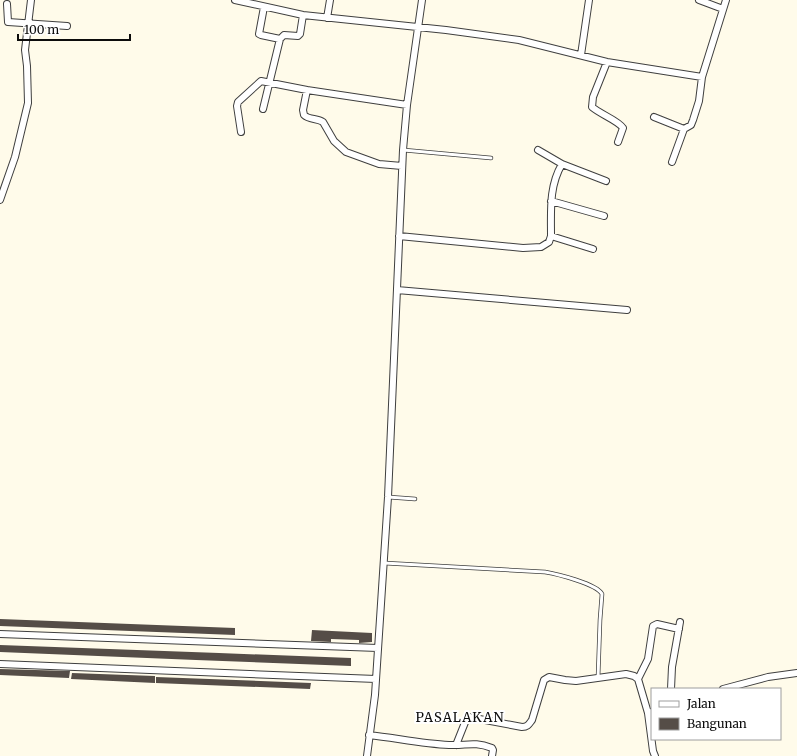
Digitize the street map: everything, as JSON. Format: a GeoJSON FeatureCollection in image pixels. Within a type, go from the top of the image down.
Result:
{"type":"FeatureCollection","features":[{"type":"Feature","properties":{"kind":"street"},"geometry":{"type":"LineString","coordinates":[[0,200],[15,157],[26,114],[28,96],[25,50],[31,0]]}},
{"type":"Feature","properties":{"kind":"street"},"geometry":{"type":"LineString","coordinates":[[235,0],[303,15],[466,32],[518,40],[607,62],[702,77]]}},
{"type":"Feature","properties":{"kind":"street"},"geometry":{"type":"LineString","coordinates":[[327,18],[330,0]]}},
{"type":"Feature","properties":{"kind":"street"},"geometry":{"type":"LineString","coordinates":[[367,756],[376,679],[388,497],[402,150],[406,105],[419,28],[422,0]]}},
{"type":"Feature","properties":{"kind":"street"},"geometry":{"type":"LineString","coordinates":[[581,55],[589,0]]}},
{"type":"Feature","properties":{"kind":"street"},"geometry":{"type":"LineString","coordinates":[[699,0],[723,9]]}},
{"type":"Feature","properties":{"kind":"street"},"geometry":{"type":"LineString","coordinates":[[672,162],[684,129],[691,125],[693,120],[699,100],[702,77],[726,0]]}},
{"type":"Feature","properties":{"kind":"street"},"geometry":{"type":"LineString","coordinates":[[7,4],[8,22],[67,26]]}},
{"type":"Feature","properties":{"kind":"street"},"geometry":{"type":"LineString","coordinates":[[264,7],[259,34],[280,39]]}},
{"type":"Feature","properties":{"kind":"street"},"geometry":{"type":"LineString","coordinates":[[262,109],[280,39],[287,34],[296,36],[300,34],[303,15]]}},
{"type":"Feature","properties":{"kind":"street"},"geometry":{"type":"LineString","coordinates":[[607,62],[593,97],[592,107],[622,125],[623,128],[618,142]]}},
{"type":"Feature","properties":{"kind":"street"},"geometry":{"type":"LineString","coordinates":[[241,132],[237,106],[238,102],[261,81],[307,90],[406,105]]}},
{"type":"Feature","properties":{"kind":"street"},"geometry":{"type":"LineString","coordinates":[[307,90],[303,110],[304,114],[309,118],[323,122],[334,141],[341,149],[379,164],[402,166]]}},
{"type":"Feature","properties":{"kind":"street"},"geometry":{"type":"LineString","coordinates":[[654,117],[684,129]]}},
{"type":"Feature","properties":{"kind":"street"},"geometry":{"type":"LineString","coordinates":[[538,150],[562,164],[606,181]]}},
{"type":"Feature","properties":{"kind":"street"},"geometry":{"type":"LineString","coordinates":[[399,236],[523,248],[546,246],[551,236],[551,201],[554,181],[562,164]]}},
{"type":"Feature","properties":{"kind":"street"},"geometry":{"type":"LineString","coordinates":[[551,201],[604,216]]}},
{"type":"Feature","properties":{"kind":"street"},"geometry":{"type":"LineString","coordinates":[[551,236],[593,249]]}},
{"type":"Feature","properties":{"kind":"street"},"geometry":{"type":"LineString","coordinates":[[397,290],[628,310]]}},
{"type":"Feature","properties":{"kind":"street"},"geometry":{"type":"LineString","coordinates":[[638,679],[648,659],[652,626],[657,624],[679,626],[672,667],[671,688]]}},
{"type":"Feature","properties":{"kind":"street"},"geometry":{"type":"LineString","coordinates":[[0,634],[378,648]]}},
{"type":"Feature","properties":{"kind":"street"},"geometry":{"type":"LineString","coordinates":[[0,664],[376,679]]}},
{"type":"Feature","properties":{"kind":"street"},"geometry":{"type":"LineString","coordinates":[[727,688],[768,677],[797,673]]}},
{"type":"Feature","properties":{"kind":"street"},"geometry":{"type":"LineString","coordinates":[[456,745],[466,720],[470,717],[522,727],[529,725],[532,720],[544,680],[549,677],[576,681],[626,674],[634,676],[638,679],[650,713],[651,726]]}},
{"type":"Feature","properties":{"kind":"street"},"geometry":{"type":"LineString","coordinates":[[369,735],[456,745],[472,743],[484,745],[493,749],[492,756]]}},
{"type":"Feature","properties":{"kind":"street"},"geometry":{"type":"LineString","coordinates":[[652,740],[653,752],[656,756]]}},
{"type":"Feature","properties":{"kind":"lane"},"geometry":{"type":"LineString","coordinates":[[402,150],[491,158]]}},
{"type":"Feature","properties":{"kind":"lane"},"geometry":{"type":"LineString","coordinates":[[388,497],[415,499]]}},
{"type":"Feature","properties":{"kind":"lane"},"geometry":{"type":"LineString","coordinates":[[383,563],[545,572],[560,574],[596,588],[602,594],[598,678]]}},
{"type":"Feature","properties":{"kind":"building"},"geometry":{"type":"Polygon","coordinates":[[[0,619],[235,628],[235,635],[0,626],[0,619]]]}},
{"type":"Feature","properties":{"kind":"building"},"geometry":{"type":"Polygon","coordinates":[[[312,630],[372,633],[372,642],[359,643],[359,640],[331,639],[331,642],[311,641],[312,630]]]}},
{"type":"Feature","properties":{"kind":"building"},"geometry":{"type":"Polygon","coordinates":[[[0,645],[351,658],[351,666],[0,652],[0,645]]]}},
{"type":"Feature","properties":{"kind":"building"},"geometry":{"type":"Polygon","coordinates":[[[0,669],[70,671],[69,678],[0,675],[0,669]]]}},
{"type":"Feature","properties":{"kind":"building"},"geometry":{"type":"Polygon","coordinates":[[[72,673],[155,676],[155,683],[71,679],[72,673]]]}},
{"type":"Feature","properties":{"kind":"building"},"geometry":{"type":"Polygon","coordinates":[[[156,677],[311,683],[310,689],[156,683],[156,677]]]}},
{"type":"Feature","properties":{"kind":"district","name":"PASALAKAN"},"geometry":{"type":"Point","coordinates":[460,717]}}]}
